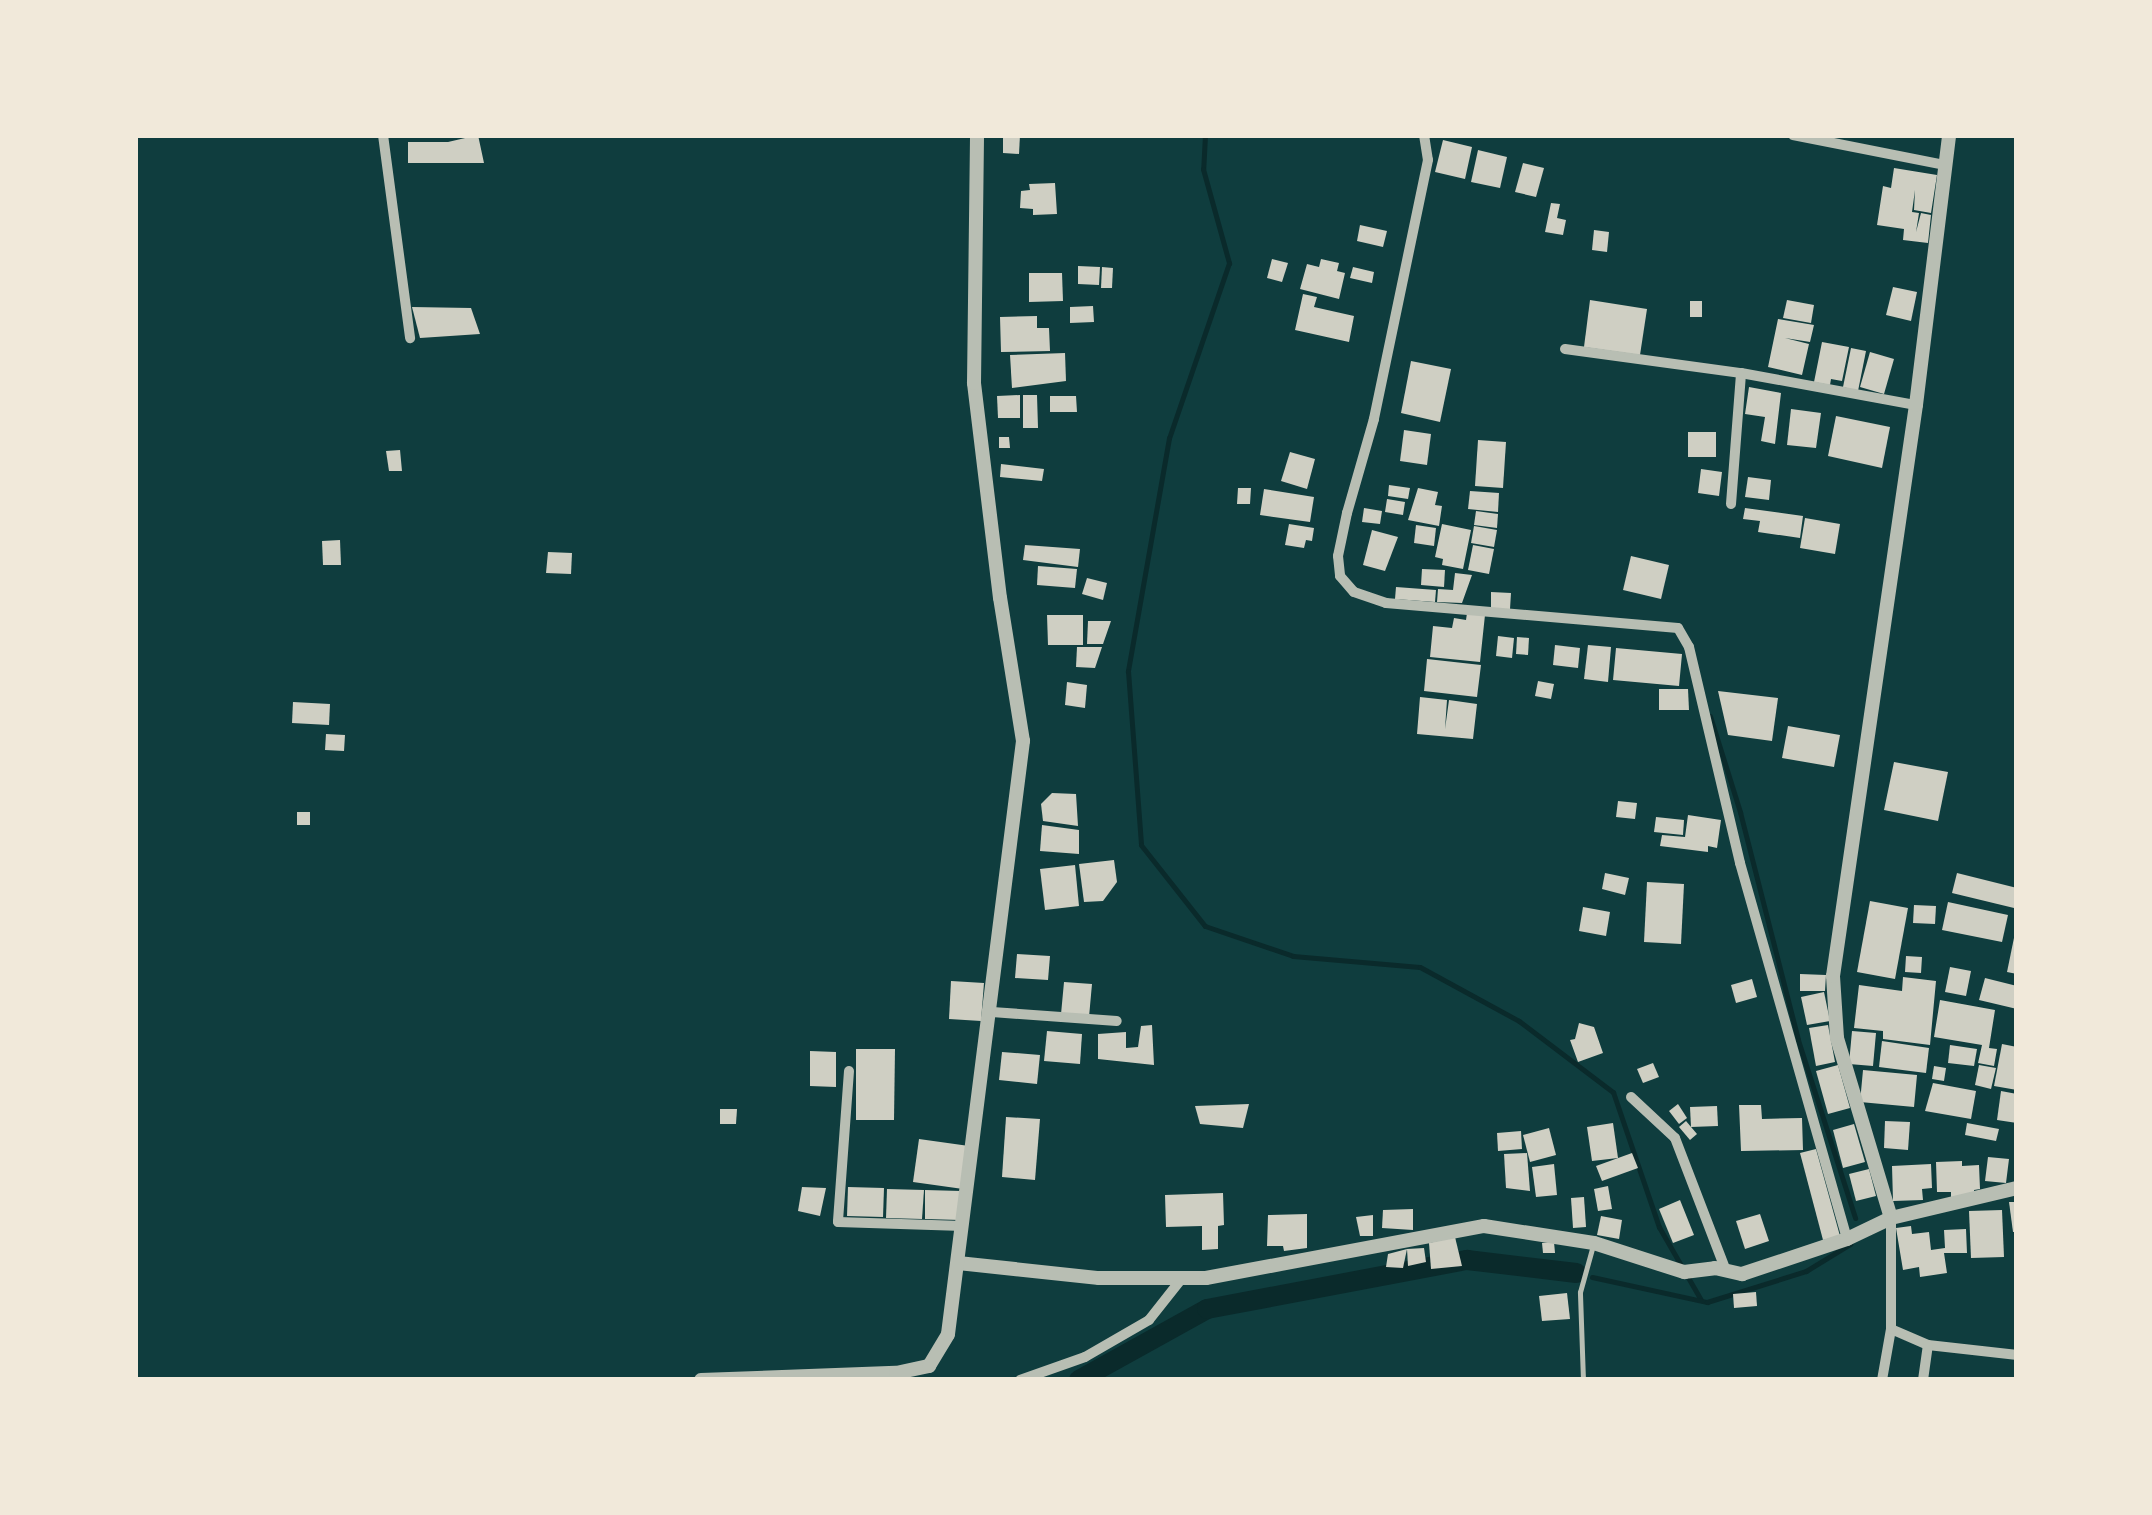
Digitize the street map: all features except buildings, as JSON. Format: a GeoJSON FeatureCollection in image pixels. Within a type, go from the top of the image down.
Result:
{"type":"FeatureCollection","features":[{"type":"Feature","properties":{"kind":"street"},"geometry":{"type":"LineString","coordinates":[[382,135],[410,338]]}},
{"type":"Feature","properties":{"kind":"street"},"geometry":{"type":"LineString","coordinates":[[701,1380],[896,1373],[928,1366],[948,1334],[992,1012],[1023,741],[1000,598],[974,383],[977,135]]}},
{"type":"Feature","properties":{"kind":"street"},"geometry":{"type":"LineString","coordinates":[[1424,135],[1428,160],[1374,419],[1347,513],[1340,576],[1354,592],[1386,603],[1678,628],[1688,648],[1744,881],[1847,1239]]}},
{"type":"Feature","properties":{"kind":"street"},"geometry":{"type":"LineString","coordinates":[[1792,135],[1944,165]]}},
{"type":"Feature","properties":{"kind":"street"},"geometry":{"type":"LineString","coordinates":[[1882,1380],[1891,1329],[1891,1218],[1837,1038],[1833,976],[1916,405],[1949,135]]}},
{"type":"Feature","properties":{"kind":"street"},"geometry":{"type":"LineString","coordinates":[[1565,350],[1741,372],[1916,405]]}},
{"type":"Feature","properties":{"kind":"street"},"geometry":{"type":"LineString","coordinates":[[1731,504],[1741,372]]}},
{"type":"Feature","properties":{"kind":"street"},"geometry":{"type":"LineString","coordinates":[[992,1012],[1116,1022]]}},
{"type":"Feature","properties":{"kind":"street"},"geometry":{"type":"LineString","coordinates":[[849,1071],[838,1222],[963,1226]]}},
{"type":"Feature","properties":{"kind":"street"},"geometry":{"type":"LineString","coordinates":[[1631,1097],[1675,1138],[1721,1270]]}},
{"type":"Feature","properties":{"kind":"street"},"geometry":{"type":"LineString","coordinates":[[958,1263],[1098,1278],[1206,1278],[1484,1226],[1594,1243],[1684,1272],[1721,1270],[1742,1274],[1847,1239],[1891,1218],[2017,1188]]}},
{"type":"Feature","properties":{"kind":"street"},"geometry":{"type":"LineString","coordinates":[[1020,1380],[1085,1357],[1149,1320],[1183,1278]]}},
{"type":"Feature","properties":{"kind":"street"},"geometry":{"type":"LineString","coordinates":[[1891,1329],[1928,1345],[2017,1355]]}},
{"type":"Feature","properties":{"kind":"street"},"geometry":{"type":"LineString","coordinates":[[1923,1380],[1928,1345]]}},
{"type":"Feature","properties":{"kind":"lane"},"geometry":{"type":"LineString","coordinates":[[1584,1380],[1580,1292],[1594,1243]]}},
{"type":"Feature","properties":{"kind":"waterway"},"geometry":{"type":"LineString","coordinates":[[1205,135],[1203,169],[1229,263],[1169,438],[1128,671],[1141,845],[1205,926],[1293,956],[1420,967],[1519,1021],[1613,1092],[1659,1227],[1701,1300]]}},
{"type":"Feature","properties":{"kind":"waterway"},"geometry":{"type":"LineString","coordinates":[[1710,716],[1740,812],[1798,1040],[1855,1218]]}},
{"type":"Feature","properties":{"kind":"waterway"},"geometry":{"type":"LineString","coordinates":[[1592,1277],[1707,1302],[1806,1271],[1850,1244]]}},
{"type":"Feature","properties":{"kind":"waterway"},"geometry":{"type":"LineString","coordinates":[[1079,1380],[1207,1309],[1467,1260],[1576,1273]]}}]}
